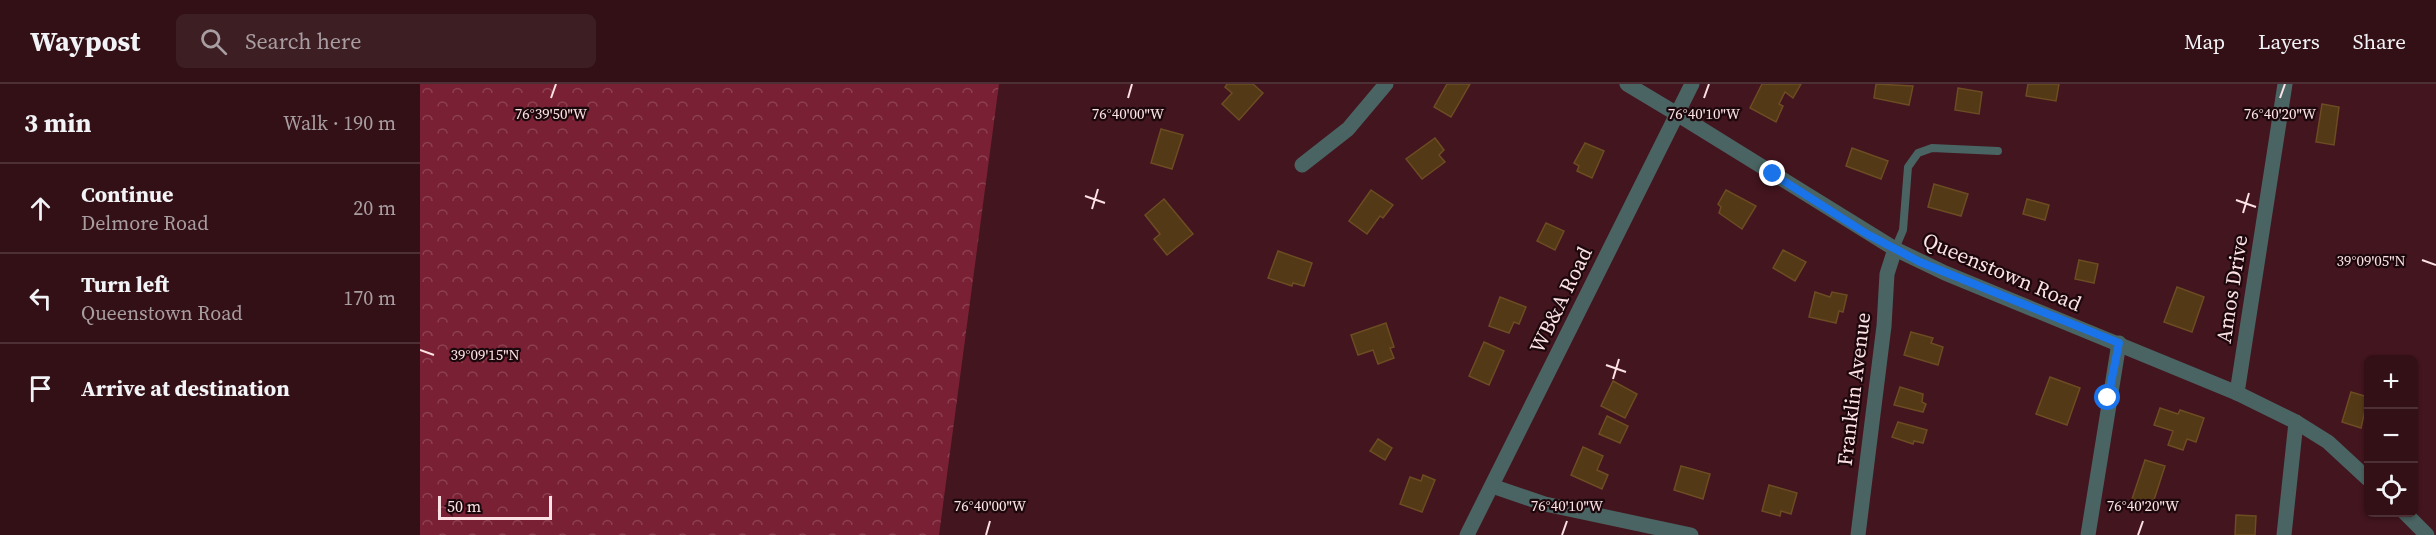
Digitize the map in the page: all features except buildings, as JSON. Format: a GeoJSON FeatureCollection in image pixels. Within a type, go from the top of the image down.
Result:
{"type":"FeatureCollection","features":[{"type":"Feature","properties":{"kind":"street"},"geometry":{"type":"LineString","coordinates":[[1302,165],[1348,129],[1386,84]]}},
{"type":"Feature","properties":{"kind":"street","name":"Queenstown Road"},"geometry":{"type":"LineString","coordinates":[[1627,84],[1895,249],[1945,273],[2236,393],[2296,422],[2328,442],[2364,475]]}},
{"type":"Feature","properties":{"kind":"street","name":"WB&A Road"},"geometry":{"type":"LineString","coordinates":[[1467,535],[1692,84]]}},
{"type":"Feature","properties":{"kind":"street","name":"Amos Drive"},"geometry":{"type":"LineString","coordinates":[[2236,393],[2285,84]]}},
{"type":"Feature","properties":{"kind":"street","name":"Franklin Avenue"},"geometry":{"type":"LineString","coordinates":[[1858,535],[1884,326],[1887,274],[1895,249]]}},
{"type":"Feature","properties":{"kind":"street"},"geometry":{"type":"LineString","coordinates":[[2088,535],[2119,343]]}},
{"type":"Feature","properties":{"kind":"street"},"geometry":{"type":"LineString","coordinates":[[2284,535],[2296,422]]}},
{"type":"Feature","properties":{"kind":"street"},"geometry":{"type":"LineString","coordinates":[[1492,486],[1545,504],[1691,535]]}},
{"type":"Feature","properties":{"kind":"street"},"geometry":{"type":"LineString","coordinates":[[2408,517],[2427,535]]}},
{"type":"Feature","properties":{"kind":"lane"},"geometry":{"type":"LineString","coordinates":[[1895,249],[1903,230],[1908,167],[1918,153],[1932,148],[1998,151]]}},
{"type":"Feature","properties":{"kind":"green space"},"geometry":{"type":"Polygon","coordinates":[[[420,84],[999,84],[939,535],[420,535],[420,84]]]}},
{"type":"Feature","properties":{"kind":"route"},"geometry":{"type":"LineString","coordinates":[[1773,174],[1867,234],[1920,262],[2119,343],[2108,398]]}}]}
